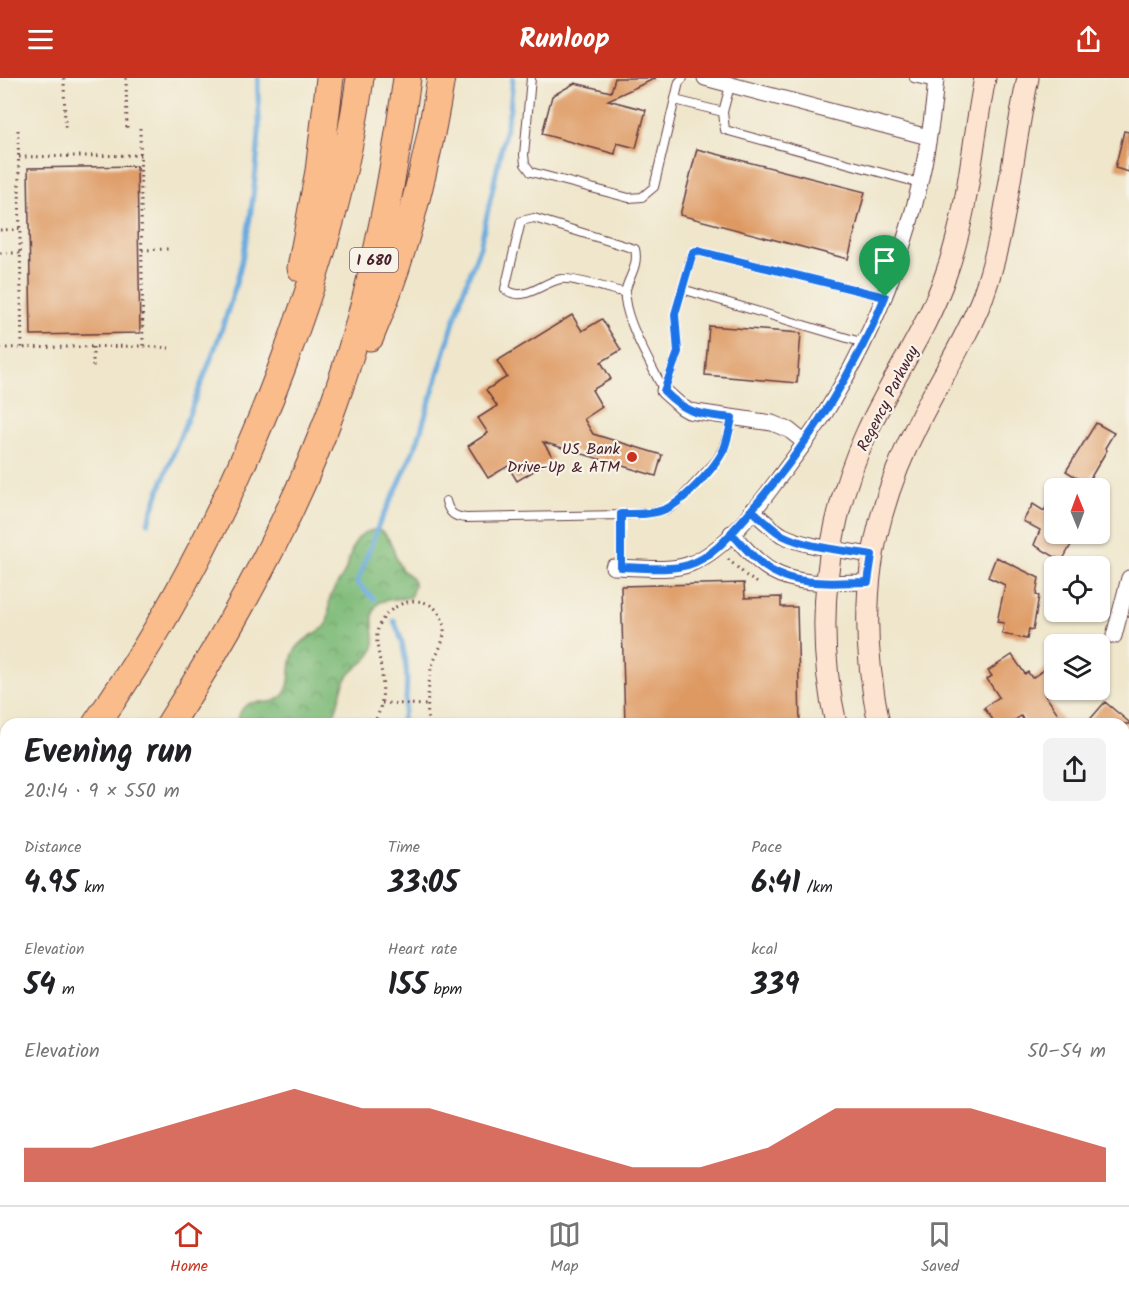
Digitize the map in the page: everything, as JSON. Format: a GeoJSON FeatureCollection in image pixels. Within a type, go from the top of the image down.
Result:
{"type":"FeatureCollection","features":[{"type":"Feature","properties":{"kind":"highway"},"geometry":{"type":"LineString","coordinates":[[263,417],[286,331],[307,237],[319,171],[330,78]]}},
{"type":"Feature","properties":{"kind":"highway"},"geometry":{"type":"LineString","coordinates":[[100,718],[143,655],[193,568],[243,465],[263,417],[304,308],[330,224],[346,157],[360,78]]}},
{"type":"Feature","properties":{"kind":"highway","name":"I 680"},"geometry":{"type":"LineString","coordinates":[[174,718],[207,665],[251,585],[321,438],[350,355],[372,269],[397,145],[407,78]]}},
{"type":"Feature","properties":{"kind":"highway"},"geometry":{"type":"LineString","coordinates":[[321,438],[359,364],[391,280],[425,165],[441,78]]}},
{"type":"Feature","properties":{"kind":"main road","name":"Regency Parkway"},"geometry":{"type":"LineString","coordinates":[[835,718],[828,686],[824,626],[831,548],[842,498],[859,450],[882,402],[931,312],[952,255],[965,202],[985,78]]}},
{"type":"Feature","properties":{"kind":"main road"},"geometry":{"type":"LineString","coordinates":[[878,718],[867,641],[868,582],[883,507],[897,467],[919,420],[968,331],[992,268],[1006,208],[1028,78]]}},
{"type":"Feature","properties":{"kind":"street"},"geometry":{"type":"LineString","coordinates":[[704,78],[731,81],[928,137]]}},
{"type":"Feature","properties":{"kind":"street"},"geometry":{"type":"LineString","coordinates":[[617,567],[687,565],[711,551],[752,510],[805,443],[830,406],[864,343],[885,297],[919,183],[936,81]]}},
{"type":"Feature","properties":{"kind":"street"},"geometry":{"type":"LineString","coordinates":[[664,391],[689,411],[777,424],[805,443]]}},
{"type":"Feature","properties":{"kind":"street"},"geometry":{"type":"LineString","coordinates":[[752,510],[766,524],[785,536],[831,548],[872,555]]}},
{"type":"Feature","properties":{"kind":"street"},"geometry":{"type":"LineString","coordinates":[[731,533],[772,571],[793,579],[868,582]]}},
{"type":"Feature","properties":{"kind":"street"},"geometry":{"type":"LineString","coordinates":[[1114,636],[1129,578]]}},
{"type":"Feature","properties":{"kind":"lane"},"geometry":{"type":"LineString","coordinates":[[531,78],[524,155],[525,164],[531,172],[629,198],[642,197],[654,187],[679,82],[683,78]]}},
{"type":"Feature","properties":{"kind":"lane"},"geometry":{"type":"LineString","coordinates":[[914,78],[936,81]]}},
{"type":"Feature","properties":{"kind":"lane"},"geometry":{"type":"LineString","coordinates":[[731,81],[723,112],[725,130],[919,183]]}},
{"type":"Feature","properties":{"kind":"lane"},"geometry":{"type":"LineString","coordinates":[[675,100],[723,112]]}},
{"type":"Feature","properties":{"kind":"lane"},"geometry":{"type":"LineString","coordinates":[[626,293],[564,278],[525,295],[511,293],[505,289],[521,221],[534,218],[635,249],[637,258],[625,298],[633,325],[664,391]]}},
{"type":"Feature","properties":{"kind":"lane"},"geometry":{"type":"LineString","coordinates":[[664,391],[678,352],[675,314],[691,254],[697,251],[885,297]]}},
{"type":"Feature","properties":{"kind":"lane"},"geometry":{"type":"LineString","coordinates":[[682,289],[864,343]]}},
{"type":"Feature","properties":{"kind":"lane"},"geometry":{"type":"LineString","coordinates":[[446,501],[452,514],[466,518],[661,511],[677,503],[710,470],[723,451],[732,418]]}},
{"type":"Feature","properties":{"kind":"lane"},"geometry":{"type":"LineString","coordinates":[[617,567],[621,514]]}},
{"type":"Feature","properties":{"kind":"path"},"geometry":{"type":"LineString","coordinates":[[64,78],[65,129]]}},
{"type":"Feature","properties":{"kind":"path"},"geometry":{"type":"LineString","coordinates":[[126,78],[127,129]]}},
{"type":"Feature","properties":{"kind":"path"},"geometry":{"type":"LineString","coordinates":[[140,128],[143,346]]}},
{"type":"Feature","properties":{"kind":"path"},"geometry":{"type":"LineString","coordinates":[[18,130],[22,348]]}},
{"type":"Feature","properties":{"kind":"path"},"geometry":{"type":"LineString","coordinates":[[19,157],[141,155]]}},
{"type":"Feature","properties":{"kind":"path"},"geometry":{"type":"LineString","coordinates":[[0,230],[20,229]]}},
{"type":"Feature","properties":{"kind":"path"},"geometry":{"type":"LineString","coordinates":[[142,250],[168,249]]}},
{"type":"Feature","properties":{"kind":"path"},"geometry":{"type":"LineString","coordinates":[[0,254],[20,253]]}},
{"type":"Feature","properties":{"kind":"path"},"geometry":{"type":"LineString","coordinates":[[0,348],[143,346],[169,348]]}},
{"type":"Feature","properties":{"kind":"path"},"geometry":{"type":"LineString","coordinates":[[93,347],[93,370]]}},
{"type":"Feature","properties":{"kind":"path"},"geometry":{"type":"LineString","coordinates":[[376,718],[382,703],[378,627],[385,616],[397,606],[416,601],[435,608],[443,621],[442,640],[430,676],[428,718]]}},
{"type":"Feature","properties":{"kind":"path"},"geometry":{"type":"LineString","coordinates":[[382,703],[429,705]]}},
{"type":"Feature","properties":{"kind":"green space"},"geometry":{"type":"Polygon","coordinates":[[[379,529],[388,537],[398,563],[413,580],[414,588],[410,597],[385,600],[375,607],[373,612],[374,647],[366,660],[344,683],[332,718],[238,718],[245,706],[251,703],[276,700],[286,691],[294,652],[304,640],[326,626],[330,598],[344,573],[352,548],[363,534],[379,529]]]}},
{"type":"Feature","properties":{"kind":"building"},"geometry":{"type":"Polygon","coordinates":[[[615,78],[656,78],[608,100],[646,110],[636,148],[617,143],[615,154],[542,134],[552,96],[575,83],[611,92],[615,78]]]}},
{"type":"Feature","properties":{"kind":"building"},"geometry":{"type":"Polygon","coordinates":[[[1124,131],[1129,132],[1129,172],[1115,168],[1124,131]]]}},
{"type":"Feature","properties":{"kind":"building"},"geometry":{"type":"Polygon","coordinates":[[[697,149],[865,192],[848,259],[680,215],[697,149]]]}},
{"type":"Feature","properties":{"kind":"building"},"geometry":{"type":"Polygon","coordinates":[[[137,166],[140,333],[31,335],[28,168],[137,166]]]}},
{"type":"Feature","properties":{"kind":"building"},"geometry":{"type":"Polygon","coordinates":[[[572,315],[582,331],[602,319],[621,350],[601,362],[611,379],[592,390],[602,407],[584,419],[593,434],[662,455],[656,476],[543,442],[554,459],[517,481],[508,466],[488,478],[468,446],[488,433],[478,418],[497,406],[486,390],[507,377],[497,361],[572,315]]]}},
{"type":"Feature","properties":{"kind":"building"},"geometry":{"type":"Polygon","coordinates":[[[709,326],[801,333],[797,383],[705,375],[709,326]]]}},
{"type":"Feature","properties":{"kind":"building"},"geometry":{"type":"Polygon","coordinates":[[[1096,423],[1114,433],[1091,478],[1077,478],[1066,471],[1096,423]]]}},
{"type":"Feature","properties":{"kind":"building"},"geometry":{"type":"Polygon","coordinates":[[[1033,504],[1044,511],[1044,544],[1071,544],[1065,556],[1053,556],[1034,545],[1040,530],[1023,521],[1033,504]]]}},
{"type":"Feature","properties":{"kind":"building"},"geometry":{"type":"Polygon","coordinates":[[[996,557],[1039,578],[1036,595],[1039,596],[1033,630],[1029,629],[1027,639],[1002,634],[1004,623],[997,622],[1005,585],[988,577],[996,557]]]}},
{"type":"Feature","properties":{"kind":"building"},"geometry":{"type":"Polygon","coordinates":[[[744,583],[745,598],[781,597],[781,607],[797,607],[800,718],[625,718],[621,586],[744,583]]]}},
{"type":"Feature","properties":{"kind":"building"},"geometry":{"type":"Polygon","coordinates":[[[1012,655],[1025,674],[1028,672],[1032,678],[1044,670],[1044,700],[1048,700],[1061,718],[1022,718],[1021,716],[992,718],[984,708],[999,697],[987,679],[992,676],[988,671],[1012,655]]]}},
{"type":"Feature","properties":{"kind":"building"},"geometry":{"type":"Polygon","coordinates":[[[1105,702],[1124,718],[1091,718],[1105,702]]]}},
{"type":"Feature","properties":{"kind":"waterway"},"geometry":{"type":"LineString","coordinates":[[148,523],[209,365],[240,269],[250,218],[256,167],[259,126],[258,78]]}},
{"type":"Feature","properties":{"kind":"waterway"},"geometry":{"type":"LineString","coordinates":[[374,599],[357,583],[378,526],[418,440],[463,292],[480,247],[510,109],[513,78]]}},
{"type":"Feature","properties":{"kind":"waterway"},"geometry":{"type":"LineString","coordinates":[[394,621],[403,645],[405,659],[407,686],[402,718]]}},
{"type":"Feature","properties":{"kind":"place","name":"US Bank Drive-Up & ATM"},"geometry":{"type":"Point","coordinates":[632,457]}},
{"type":"Feature","properties":{"kind":"route"},"geometry":{"type":"LineString","coordinates":[[885,297],[697,251],[691,254],[675,314],[678,352],[664,391],[689,411],[732,418],[727,441],[710,470],[677,503],[661,511],[621,514],[621,567],[666,567],[692,563],[723,542],[731,533],[752,510],[766,524],[785,536],[802,542],[872,555],[868,582],[827,582],[785,576],[772,571],[759,561],[731,533],[762,500],[825,414],[853,364],[885,297]]}}]}
